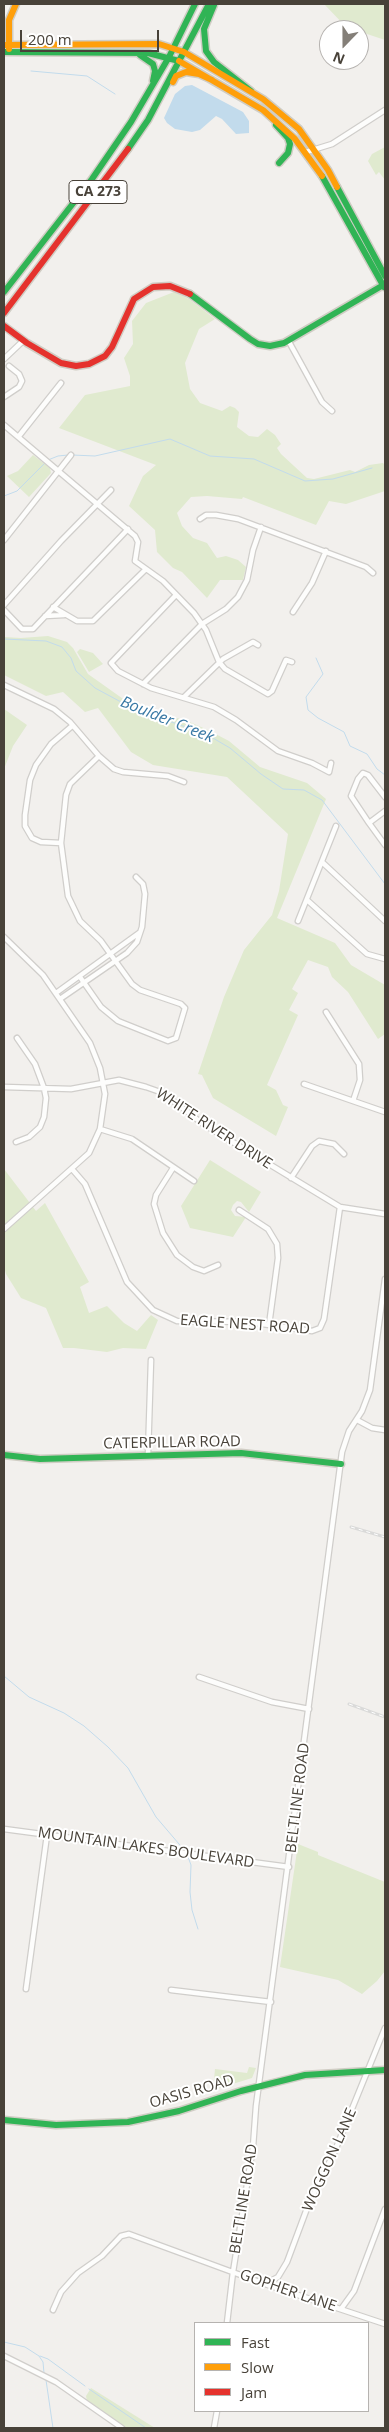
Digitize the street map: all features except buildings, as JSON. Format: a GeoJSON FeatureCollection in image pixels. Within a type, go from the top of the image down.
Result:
{"type":"FeatureCollection","features":[{"type":"Feature","properties":{"kind":"main road"},"geometry":{"type":"LineString","coordinates":[[16,4],[10,20],[6,52],[137,54],[168,57],[179,61],[268,114],[287,130],[306,152],[342,202],[345,202]]}},
{"type":"Feature","properties":{"kind":"main road","name":"CA 273"},"geometry":{"type":"LineString","coordinates":[[4,292],[92,179],[151,89],[195,4]]}},
{"type":"Feature","properties":{"kind":"main road","name":"CA 273"},"geometry":{"type":"LineString","coordinates":[[4,314],[108,179],[148,120],[209,4]]}},
{"type":"Feature","properties":{"kind":"main road"},"geometry":{"type":"LineString","coordinates":[[214,4],[204,29],[206,51],[214,62],[243,83],[251,92]]}},
{"type":"Feature","properties":{"kind":"main road"},"geometry":{"type":"LineString","coordinates":[[6,45],[164,44],[184,52],[251,92],[269,103],[299,129],[315,150],[385,276]]}},
{"type":"Feature","properties":{"kind":"main road"},"geometry":{"type":"LineString","coordinates":[[137,54],[150,60],[153,64],[155,71],[151,89]]}},
{"type":"Feature","properties":{"kind":"main road"},"geometry":{"type":"LineString","coordinates":[[148,120],[179,74],[192,72],[212,80]]}},
{"type":"Feature","properties":{"kind":"main road"},"geometry":{"type":"LineString","coordinates":[[224,87],[233,88],[260,104],[269,103]]}},
{"type":"Feature","properties":{"kind":"main road"},"geometry":{"type":"LineString","coordinates":[[268,114],[290,144],[288,153],[278,163]]}},
{"type":"Feature","properties":{"kind":"main road"},"geometry":{"type":"LineString","coordinates":[[4,326],[60,364],[76,366],[89,364],[105,356],[112,347],[134,299],[146,290],[164,286],[177,287],[187,292],[258,344],[270,346],[288,340],[384,286],[326,182]]}},
{"type":"Feature","properties":{"kind":"main road"},"geometry":{"type":"LineString","coordinates":[[342,212],[346,213],[358,225]]}},
{"type":"Feature","properties":{"kind":"main road"},"geometry":{"type":"LineString","coordinates":[[353,233],[359,236],[368,251],[373,254]]}},
{"type":"Feature","properties":{"kind":"main road","name":"CATERPILLAR ROAD"},"geometry":{"type":"LineString","coordinates":[[4,1454],[40,1460],[241,1453],[342,1464]]}},
{"type":"Feature","properties":{"kind":"main road","name":"OASIS ROAD"},"geometry":{"type":"LineString","coordinates":[[4,2120],[64,2126],[128,2122],[179,2111],[259,2087],[314,2074],[385,2070]]}},
{"type":"Feature","properties":{"kind":"street"},"geometry":{"type":"LineString","coordinates":[[306,152],[332,144],[385,110]]}},
{"type":"Feature","properties":{"kind":"street"},"geometry":{"type":"LineString","coordinates":[[288,340],[322,402],[330,410]]}},
{"type":"Feature","properties":{"kind":"street"},"geometry":{"type":"LineString","coordinates":[[4,359],[24,341]]}},
{"type":"Feature","properties":{"kind":"street"},"geometry":{"type":"LineString","coordinates":[[4,398],[19,387],[22,381],[19,374],[9,366]]}},
{"type":"Feature","properties":{"kind":"street"},"geometry":{"type":"LineString","coordinates":[[19,436],[61,383]]}},
{"type":"Feature","properties":{"kind":"street"},"geometry":{"type":"LineString","coordinates":[[4,425],[99,503],[128,530],[138,542],[134,559],[146,570],[163,581],[202,624],[219,662],[228,671],[266,694],[272,691],[286,660],[292,662]]}},
{"type":"Feature","properties":{"kind":"street"},"geometry":{"type":"LineString","coordinates":[[4,540],[71,455]]}},
{"type":"Feature","properties":{"kind":"street"},"geometry":{"type":"LineString","coordinates":[[4,605],[61,541],[112,490]]}},
{"type":"Feature","properties":{"kind":"street"},"geometry":{"type":"LineString","coordinates":[[200,519],[206,515],[220,515],[261,527],[366,567],[373,573]]}},
{"type":"Feature","properties":{"kind":"street"},"geometry":{"type":"LineString","coordinates":[[143,684],[202,624],[226,609],[241,593],[248,576],[253,550],[261,527]]}},
{"type":"Feature","properties":{"kind":"street"},"geometry":{"type":"LineString","coordinates":[[4,610],[22,629],[33,629],[128,530]]}},
{"type":"Feature","properties":{"kind":"street"},"geometry":{"type":"LineString","coordinates":[[293,612],[312,583],[326,552]]}},
{"type":"Feature","properties":{"kind":"street"},"geometry":{"type":"LineString","coordinates":[[53,607],[77,621],[88,622],[97,618],[146,570]]}},
{"type":"Feature","properties":{"kind":"street"},"geometry":{"type":"LineString","coordinates":[[176,595],[111,663],[118,671],[143,684],[205,703],[225,713],[270,747],[282,753],[312,763],[329,772],[331,763]]}},
{"type":"Feature","properties":{"kind":"street"},"geometry":{"type":"LineString","coordinates":[[45,616],[66,616]]}},
{"type":"Feature","properties":{"kind":"street"},"geometry":{"type":"LineString","coordinates":[[184,697],[219,662],[253,642],[258,645]]}},
{"type":"Feature","properties":{"kind":"street"},"geometry":{"type":"LineString","coordinates":[[4,685],[54,709],[107,764],[123,772],[168,776],[184,782]]}},
{"type":"Feature","properties":{"kind":"street"},"geometry":{"type":"LineString","coordinates":[[61,843],[41,842],[32,838],[25,826],[25,815],[30,780],[36,765],[51,744],[72,726]]}},
{"type":"Feature","properties":{"kind":"street"},"geometry":{"type":"LineString","coordinates":[[80,976],[101,1007],[110,1016],[128,1026],[166,1041],[172,1041],[178,1032],[185,1008],[178,1003],[138,989],[132,984],[101,941],[83,924],[72,909],[65,884],[61,843],[68,790],[99,756]]}},
{"type":"Feature","properties":{"kind":"street"},"geometry":{"type":"LineString","coordinates":[[385,797],[368,775],[363,773],[360,775],[351,796],[385,845]]}},
{"type":"Feature","properties":{"kind":"street"},"geometry":{"type":"LineString","coordinates":[[369,823],[385,811]]}},
{"type":"Feature","properties":{"kind":"street"},"geometry":{"type":"LineString","coordinates":[[298,921],[336,826]]}},
{"type":"Feature","properties":{"kind":"street"},"geometry":{"type":"LineString","coordinates":[[322,862],[385,921]]}},
{"type":"Feature","properties":{"kind":"street"},"geometry":{"type":"LineString","coordinates":[[56,993],[139,933],[142,927],[145,894],[143,884],[136,877]]}},
{"type":"Feature","properties":{"kind":"street"},"geometry":{"type":"LineString","coordinates":[[307,900],[367,954],[385,959]]}},
{"type":"Feature","properties":{"kind":"street"},"geometry":{"type":"LineString","coordinates":[[60,999],[133,947],[139,939],[139,933]]}},
{"type":"Feature","properties":{"kind":"street"},"geometry":{"type":"LineString","coordinates":[[4,937],[38,969],[93,1049],[105,1097],[100,1129],[89,1152],[4,1229]]}},
{"type":"Feature","properties":{"kind":"street"},"geometry":{"type":"LineString","coordinates":[[326,1012],[359,1064],[360,1080],[353,1101]]}},
{"type":"Feature","properties":{"kind":"street"},"geometry":{"type":"LineString","coordinates":[[16,1142],[32,1134],[42,1124],[45,1108],[44,1088],[35,1064],[17,1038]]}},
{"type":"Feature","properties":{"kind":"street","name":"WHITE RIVER DRIVE"},"geometry":{"type":"LineString","coordinates":[[4,1087],[71,1089],[122,1080],[163,1093],[203,1124],[340,1207],[385,1214]]}},
{"type":"Feature","properties":{"kind":"street"},"geometry":{"type":"LineString","coordinates":[[304,1084],[385,1112]]}},
{"type":"Feature","properties":{"kind":"street"},"geometry":{"type":"LineString","coordinates":[[100,1129],[132,1139],[194,1182]]}},
{"type":"Feature","properties":{"kind":"street"},"geometry":{"type":"LineString","coordinates":[[291,1178],[312,1146],[319,1142],[334,1144],[344,1154]]}},
{"type":"Feature","properties":{"kind":"street"},"geometry":{"type":"LineString","coordinates":[[172,1168],[154,1201],[156,1215],[163,1233],[173,1250],[193,1267],[204,1271],[218,1265]]}},
{"type":"Feature","properties":{"kind":"street","name":"EAGLE NEST ROAD"},"geometry":{"type":"LineString","coordinates":[[72,1169],[85,1184],[126,1282],[153,1310],[177,1321],[248,1322],[312,1331],[322,1326],[340,1207]]}},
{"type":"Feature","properties":{"kind":"street"},"geometry":{"type":"LineString","coordinates":[[239,1210],[268,1229],[277,1244],[278,1258],[269,1325]]}},
{"type":"Feature","properties":{"kind":"street","name":"BELTLINE ROAD"},"geometry":{"type":"LineString","coordinates":[[228,2322],[233,2272],[253,2147],[259,2087],[342,1464],[347,1436],[366,1405],[370,1390],[385,1279]]}},
{"type":"Feature","properties":{"kind":"street"},"geometry":{"type":"LineString","coordinates":[[379,1324],[385,1325]]}},
{"type":"Feature","properties":{"kind":"street"},"geometry":{"type":"LineString","coordinates":[[148,1455],[151,1360]]}},
{"type":"Feature","properties":{"kind":"street"},"geometry":{"type":"LineString","coordinates":[[357,1420],[372,1428],[385,1430]]}},
{"type":"Feature","properties":{"kind":"street"},"geometry":{"type":"LineString","coordinates":[[199,1677],[272,1702],[309,1709]]}},
{"type":"Feature","properties":{"kind":"street","name":"MOUNTAIN LAKES BOULEVARD"},"geometry":{"type":"LineString","coordinates":[[4,1830],[288,1867]]}},
{"type":"Feature","properties":{"kind":"street"},"geometry":{"type":"LineString","coordinates":[[26,1989],[47,1835]]}},
{"type":"Feature","properties":{"kind":"street"},"geometry":{"type":"LineString","coordinates":[[171,1990],[271,2002]]}},
{"type":"Feature","properties":{"kind":"street","name":"WOGGON LANE"},"geometry":{"type":"LineString","coordinates":[[266,2284],[275,2279],[282,2271],[309,2203],[334,2154],[385,2028]]}},
{"type":"Feature","properties":{"kind":"street"},"geometry":{"type":"LineString","coordinates":[[341,2309],[354,2291],[385,2209]]}},
{"type":"Feature","properties":{"kind":"street","name":"GOPHER LANE"},"geometry":{"type":"LineString","coordinates":[[53,2310],[61,2292],[78,2273],[102,2256],[121,2236],[134,2236],[266,2284],[385,2324]]}},
{"type":"Feature","properties":{"kind":"street"},"geometry":{"type":"LineString","coordinates":[[4,2356],[56,2382],[122,2428]]}},
{"type":"Feature","properties":{"kind":"street"},"geometry":{"type":"LineString","coordinates":[[214,2428],[217,2412]]}},
{"type":"Feature","properties":{"kind":"green space"},"geometry":{"type":"Polygon","coordinates":[[[324,4],[385,4],[385,40],[369,35],[369,20],[339,20],[324,4]]]}},
{"type":"Feature","properties":{"kind":"green space"},"geometry":{"type":"Polygon","coordinates":[[[385,147],[385,180],[379,172],[376,175],[368,161],[372,154],[385,147]]]}},
{"type":"Feature","properties":{"kind":"green space"},"geometry":{"type":"Polygon","coordinates":[[[174,292],[189,299],[215,319],[199,329],[185,363],[190,389],[200,403],[222,411],[230,406],[235,408],[239,412],[237,427],[249,436],[258,437],[267,429],[275,435],[281,444],[277,448],[281,454],[307,478],[314,479],[350,470],[355,472],[369,465],[383,463],[385,465],[385,491],[346,504],[329,501],[316,525],[243,497],[242,499],[207,496],[191,497],[177,513],[182,526],[193,538],[207,543],[217,558],[226,556],[238,560],[246,567],[243,580],[220,580],[207,598],[182,572],[173,568],[157,552],[155,530],[129,506],[143,476],[156,465],[59,428],[85,395],[130,386],[130,376],[124,358],[133,344],[132,321],[146,303],[174,292]]]}},
{"type":"Feature","properties":{"kind":"green space"},"geometry":{"type":"Polygon","coordinates":[[[33,455],[50,468],[51,473],[29,497],[7,476],[18,471],[33,455]]]}},
{"type":"Feature","properties":{"kind":"green space"},"geometry":{"type":"Polygon","coordinates":[[[48,636],[67,642],[73,648],[88,674],[126,701],[147,711],[185,720],[208,730],[229,741],[260,767],[307,783],[326,799],[277,918],[335,943],[351,965],[385,985],[385,1034],[378,1039],[348,992],[332,977],[328,967],[308,960],[292,989],[298,993],[289,1010],[298,1015],[267,1085],[276,1090],[283,1105],[288,1107],[276,1136],[213,1098],[202,1075],[198,1074],[224,997],[244,950],[272,915],[279,891],[288,834],[227,777],[153,765],[131,752],[98,708],[85,712],[63,692],[46,696],[4,675],[4,637],[48,636]]]}},
{"type":"Feature","properties":{"kind":"green space"},"geometry":{"type":"Polygon","coordinates":[[[80,649],[93,653],[103,664],[89,672],[77,652],[80,649]]]}},
{"type":"Feature","properties":{"kind":"green space"},"geometry":{"type":"Polygon","coordinates":[[[4,709],[27,725],[13,746],[4,769],[4,709]]]}},
{"type":"Feature","properties":{"kind":"green space"},"geometry":{"type":"Polygon","coordinates":[[[210,1160],[261,1192],[249,1212],[241,1202],[237,1201],[233,1205],[231,1210],[235,1216],[246,1217],[233,1237],[190,1228],[181,1206],[210,1160]]]}},
{"type":"Feature","properties":{"kind":"green space"},"geometry":{"type":"Polygon","coordinates":[[[4,1169],[36,1211],[45,1203],[89,1282],[80,1287],[89,1313],[107,1306],[124,1323],[137,1331],[151,1315],[158,1320],[146,1349],[123,1348],[107,1352],[63,1348],[46,1308],[21,1298],[6,1274],[4,1266],[4,1169]]]}},
{"type":"Feature","properties":{"kind":"green space"},"geometry":{"type":"Polygon","coordinates":[[[298,1844],[318,1852],[318,1855],[385,1882],[385,1971],[362,1994],[338,1980],[280,1967],[298,1844]]]}},
{"type":"Feature","properties":{"kind":"green space"},"geometry":{"type":"Polygon","coordinates":[[[249,2067],[256,2068],[252,2078],[213,2090],[215,2069],[247,2073],[249,2067]]]}},
{"type":"Feature","properties":{"kind":"green space"},"geometry":{"type":"Polygon","coordinates":[[[91,2388],[155,2428],[126,2428],[87,2401],[86,2396],[91,2388]]]}},
{"type":"Feature","properties":{"kind":"water"},"geometry":{"type":"Polygon","coordinates":[[[192,85],[243,112],[249,121],[249,133],[236,134],[222,119],[216,116],[200,130],[192,132],[175,129],[167,123],[164,118],[175,94],[185,86],[192,85]]]}},
{"type":"Feature","properties":{"kind":"waterway"},"geometry":{"type":"LineString","coordinates":[[31,71],[87,76],[115,94]]}},
{"type":"Feature","properties":{"kind":"waterway"},"geometry":{"type":"LineString","coordinates":[[72,455],[95,456],[170,439],[210,456],[254,459],[305,481],[333,479],[372,468]]}},
{"type":"Feature","properties":{"kind":"waterway"},"geometry":{"type":"LineString","coordinates":[[48,460],[68,455]]}},
{"type":"Feature","properties":{"kind":"waterway"},"geometry":{"type":"LineString","coordinates":[[4,496],[17,491],[45,463]]}},
{"type":"Feature","properties":{"kind":"waterway","name":"Boulder Creek"},"geometry":{"type":"LineString","coordinates":[[4,639],[46,641],[62,647],[71,658],[76,671],[95,688],[134,709],[206,734],[230,748],[261,774],[283,789],[304,790],[322,800],[385,884]]}},
{"type":"Feature","properties":{"kind":"waterway"},"geometry":{"type":"LineString","coordinates":[[316,658],[323,674],[306,697],[308,710],[318,718],[344,732],[350,746],[367,754],[377,769],[385,775]]}},
{"type":"Feature","properties":{"kind":"waterway"},"geometry":{"type":"LineString","coordinates":[[4,1676],[29,1697],[64,1713],[84,1726],[108,1747],[128,1768],[156,1817],[185,1851]]}},
{"type":"Feature","properties":{"kind":"waterway"},"geometry":{"type":"LineString","coordinates":[[187,1854],[191,1865],[190,1892],[192,1910],[198,1929]]}},
{"type":"Feature","properties":{"kind":"waterway"},"geometry":{"type":"LineString","coordinates":[[4,2342],[25,2347],[39,2356],[43,2362],[44,2373]]}},
{"type":"Feature","properties":{"kind":"waterway"},"geometry":{"type":"LineString","coordinates":[[40,2356],[48,2359],[85,2386]]}},
{"type":"Feature","properties":{"kind":"waterway"},"geometry":{"type":"LineString","coordinates":[[46,2380],[53,2428]]}},
{"type":"Feature","properties":{"kind":"waterway"},"geometry":{"type":"LineString","coordinates":[[89,2389],[146,2428]]}},
{"type":"Feature","properties":{"kind":"railway"},"geometry":{"type":"LineString","coordinates":[[351,1527],[385,1537]]}},
{"type":"Feature","properties":{"kind":"railway"},"geometry":{"type":"LineString","coordinates":[[349,1704],[385,1717]]}},
{"type":"Feature","properties":{"kind":"traffic: fast"},"geometry":{"type":"LineString","coordinates":[[4,292],[92,179],[131,122],[169,57],[195,4]]}},
{"type":"Feature","properties":{"kind":"traffic: fast"},"geometry":{"type":"LineString","coordinates":[[128,149],[148,120],[209,4]]}},
{"type":"Feature","properties":{"kind":"traffic: fast"},"geometry":{"type":"LineString","coordinates":[[214,5],[204,29],[206,51],[214,62],[251,91]]}},
{"type":"Feature","properties":{"kind":"traffic: fast"},"geometry":{"type":"LineString","coordinates":[[4,52],[148,53],[179,61]]}},
{"type":"Feature","properties":{"kind":"traffic: fast"},"geometry":{"type":"LineString","coordinates":[[140,55],[153,64],[155,71],[153,81]]}},
{"type":"Feature","properties":{"kind":"traffic: fast"},"geometry":{"type":"LineString","coordinates":[[276,125],[288,138],[290,144],[288,153],[279,163]]}},
{"type":"Feature","properties":{"kind":"traffic: fast"},"geometry":{"type":"LineString","coordinates":[[322,176],[384,287]]}},
{"type":"Feature","properties":{"kind":"traffic: fast"},"geometry":{"type":"LineString","coordinates":[[337,187],[385,276]]}},
{"type":"Feature","properties":{"kind":"traffic: fast"},"geometry":{"type":"LineString","coordinates":[[190,294],[250,339],[258,344],[270,346],[284,343],[385,284]]}},
{"type":"Feature","properties":{"kind":"traffic: fast"},"geometry":{"type":"LineString","coordinates":[[4,1455],[40,1459],[241,1453],[341,1464]]}},
{"type":"Feature","properties":{"kind":"traffic: fast"},"geometry":{"type":"LineString","coordinates":[[4,2120],[56,2125],[128,2122],[179,2111],[241,2091],[305,2075],[385,2070]]}},
{"type":"Feature","properties":{"kind":"traffic: slow"},"geometry":{"type":"LineString","coordinates":[[9,49],[9,20],[16,4]]}},
{"type":"Feature","properties":{"kind":"traffic: slow"},"geometry":{"type":"LineString","coordinates":[[4,45],[159,44],[184,52]]}},
{"type":"Feature","properties":{"kind":"traffic: slow"},"geometry":{"type":"LineString","coordinates":[[184,52],[263,99],[299,129],[328,170],[337,187]]}},
{"type":"Feature","properties":{"kind":"traffic: slow"},"geometry":{"type":"LineString","coordinates":[[179,61],[263,110],[295,139],[322,176]]}},
{"type":"Feature","properties":{"kind":"traffic: slow"},"geometry":{"type":"LineString","coordinates":[[173,82],[176,76],[186,72],[199,74],[212,80]]}},
{"type":"Feature","properties":{"kind":"traffic: jam"},"geometry":{"type":"LineString","coordinates":[[4,313],[128,149]]}},
{"type":"Feature","properties":{"kind":"traffic: jam"},"geometry":{"type":"LineString","coordinates":[[4,326],[27,343],[61,363],[76,366],[89,364],[105,356],[112,347],[134,299],[153,287],[170,286],[190,294]]}}]}
